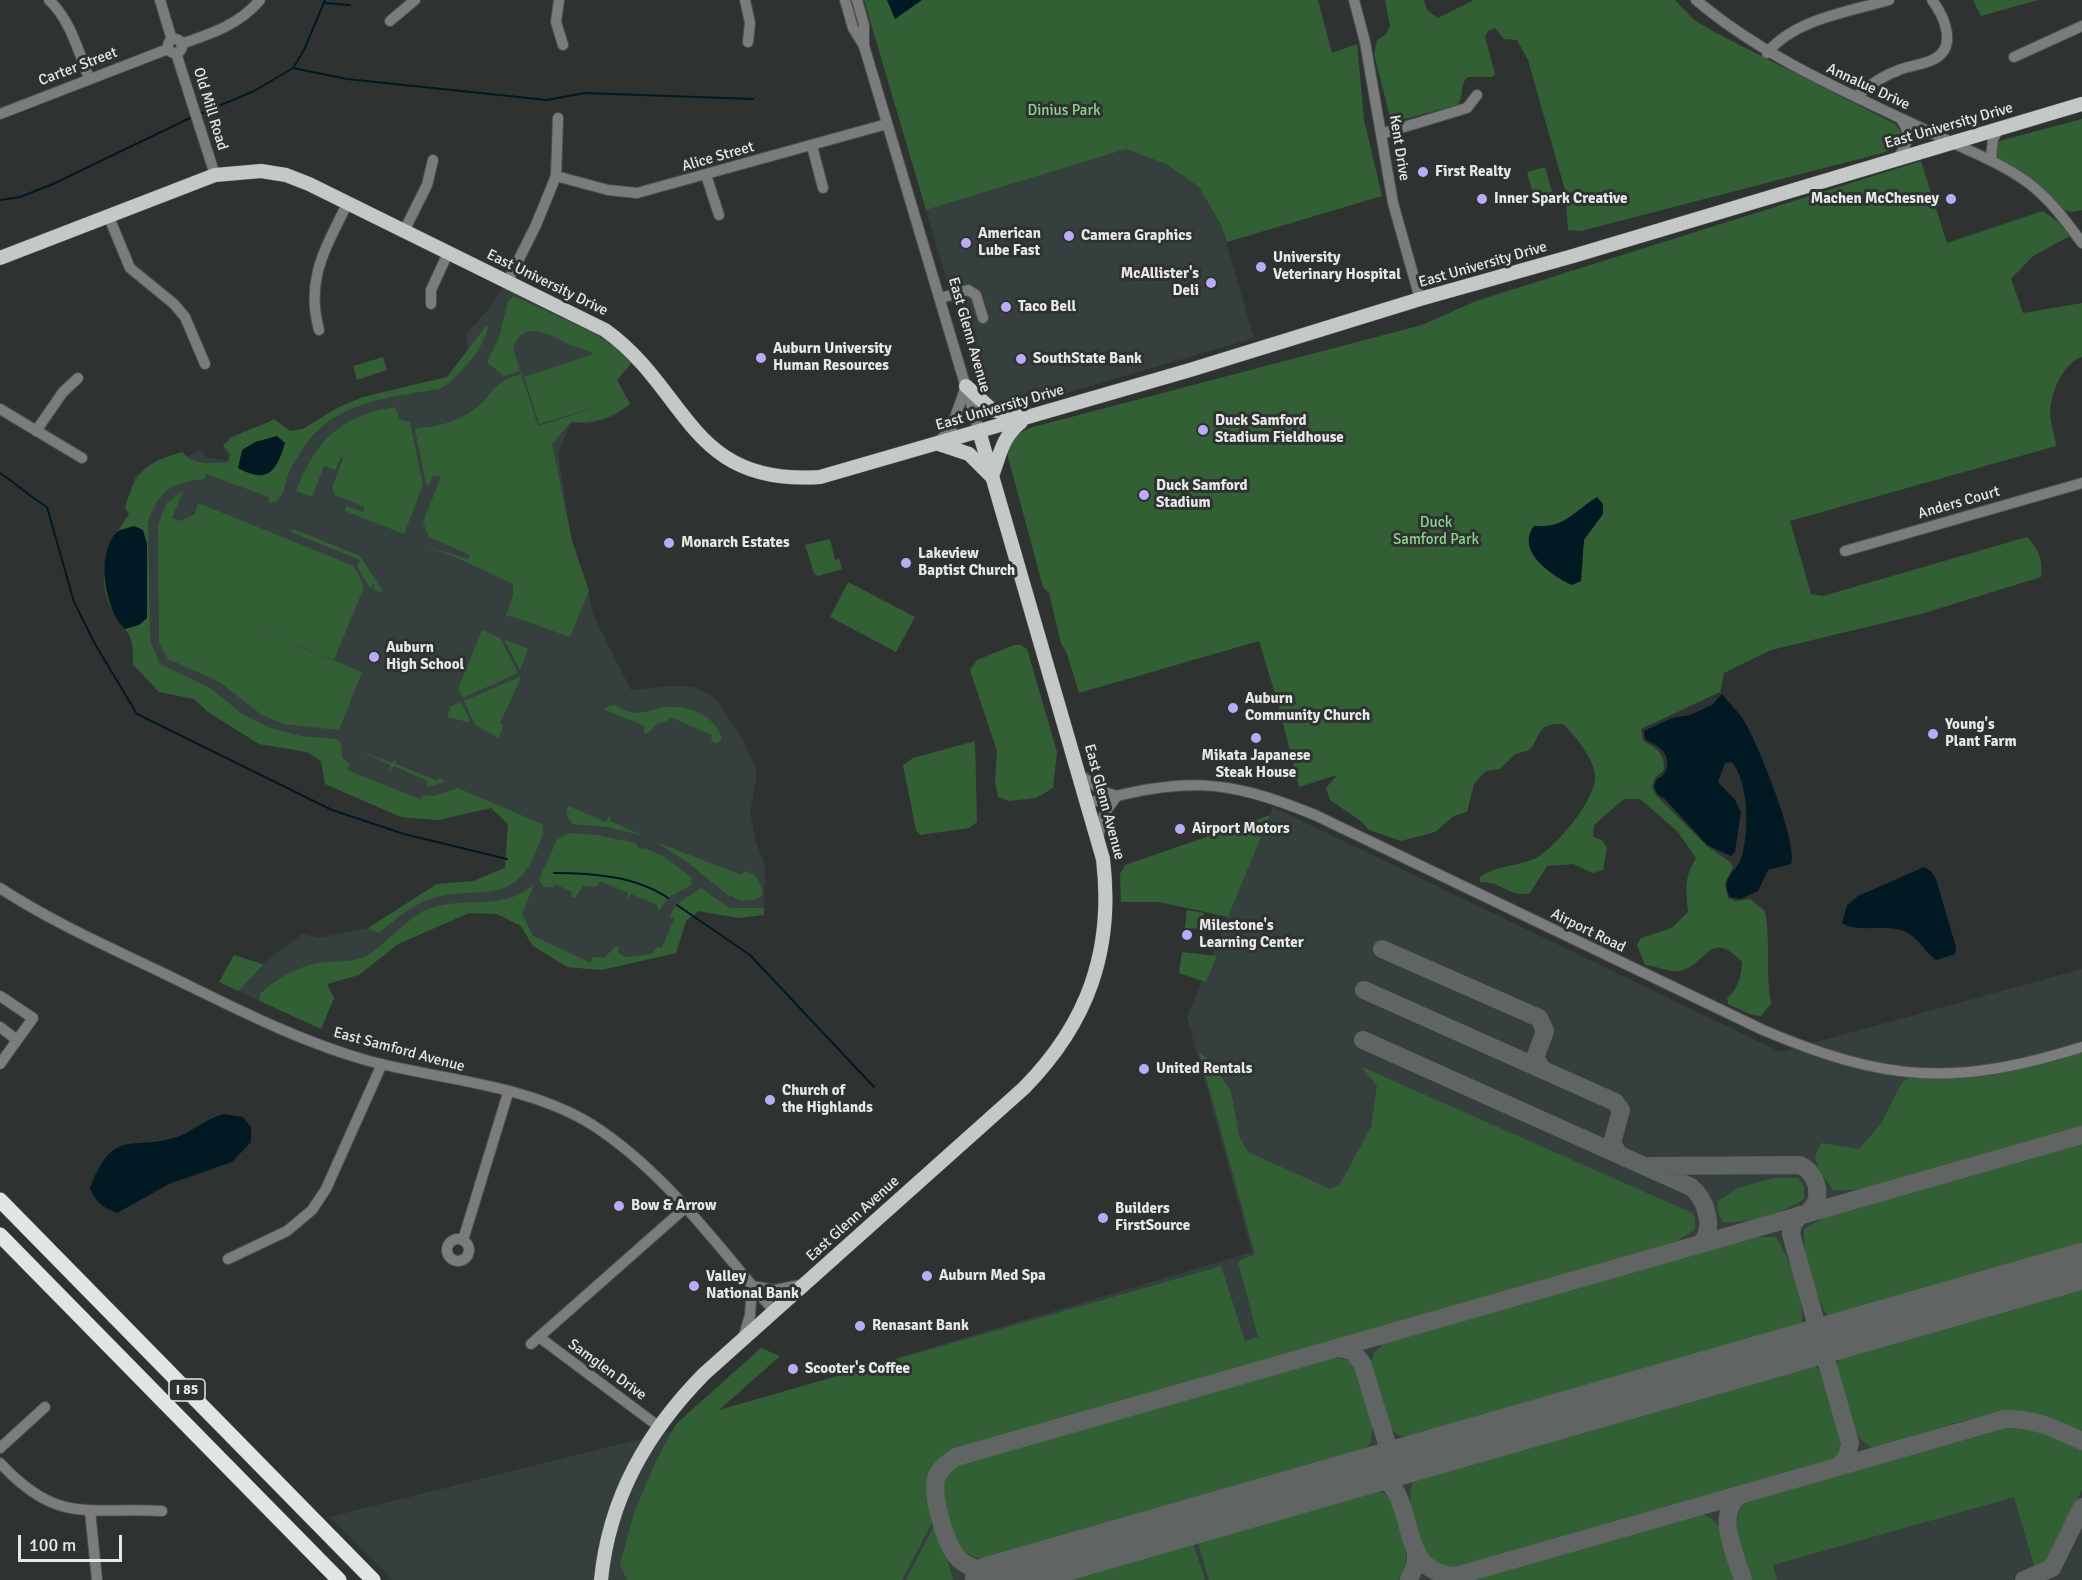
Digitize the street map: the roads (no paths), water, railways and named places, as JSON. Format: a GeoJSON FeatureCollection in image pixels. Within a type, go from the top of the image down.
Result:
{"type":"FeatureCollection","features":[{"type":"Feature","properties":{"kind":"highway","name":"I 85"},"geometry":{"type":"LineString","coordinates":[[0,1200],[374,1580]]}},
{"type":"Feature","properties":{"kind":"highway","name":"I 85"},"geometry":{"type":"LineString","coordinates":[[0,1235],[339,1580]]}},
{"type":"Feature","properties":{"kind":"main road","name":"East University Drive"},"geometry":{"type":"LineString","coordinates":[[0,258],[215,175],[244,170],[286,175],[348,202],[448,253],[591,321],[619,339],[637,357],[686,421],[708,444],[727,458],[756,472],[790,478],[819,477],[1027,418],[1420,299],[1573,256],[2082,104]]}},
{"type":"Feature","properties":{"kind":"main road"},"geometry":{"type":"LineString","coordinates":[[966,386],[992,410],[1027,418]]}},
{"type":"Feature","properties":{"kind":"main road"},"geometry":{"type":"LineString","coordinates":[[936,444],[969,454],[992,476],[1009,431],[1027,418]]}},
{"type":"Feature","properties":{"kind":"main road","name":"East Glenn Avenue"},"geometry":{"type":"LineString","coordinates":[[601,1580],[608,1535],[618,1503],[638,1458],[658,1426],[690,1387],[1024,1088],[1052,1058],[1071,1031],[1094,979],[1105,931],[1106,882],[1098,837],[979,431]]}},
{"type":"Feature","properties":{"kind":"street"},"geometry":{"type":"LineString","coordinates":[[49,0],[58,9],[70,28],[89,78]]}},
{"type":"Feature","properties":{"kind":"street","name":"Old Mill Road"},"geometry":{"type":"LineString","coordinates":[[160,0],[215,175]]}},
{"type":"Feature","properties":{"kind":"street","name":"Carter Street"},"geometry":{"type":"LineString","coordinates":[[0,114],[89,78],[220,30],[242,17],[260,0]]}},
{"type":"Feature","properties":{"kind":"street"},"geometry":{"type":"LineString","coordinates":[[390,21],[415,0]]}},
{"type":"Feature","properties":{"kind":"street"},"geometry":{"type":"LineString","coordinates":[[559,0],[556,22],[558,35],[563,45]]}},
{"type":"Feature","properties":{"kind":"street"},"geometry":{"type":"LineString","coordinates":[[745,0],[750,23],[748,42]]}},
{"type":"Feature","properties":{"kind":"street","name":"East Glenn Avenue"},"geometry":{"type":"LineString","coordinates":[[845,0],[854,28],[864,46],[979,431]]}},
{"type":"Feature","properties":{"kind":"street","name":"East Glenn Avenue"},"geometry":{"type":"LineString","coordinates":[[857,0],[864,25],[864,46]]}},
{"type":"Feature","properties":{"kind":"street","name":"Kent Drive"},"geometry":{"type":"LineString","coordinates":[[1354,0],[1365,42],[1393,204],[1420,299]]}},
{"type":"Feature","properties":{"kind":"street","name":"Annalue Drive"},"geometry":{"type":"LineString","coordinates":[[1696,0],[1723,23],[1767,53],[1900,118],[1991,159],[2028,183],[2046,199],[2082,243]]}},
{"type":"Feature","properties":{"kind":"street"},"geometry":{"type":"LineString","coordinates":[[1767,53],[1784,35],[1800,27],[1889,0]]}},
{"type":"Feature","properties":{"kind":"street"},"geometry":{"type":"LineString","coordinates":[[1859,98],[1859,94],[1896,71],[1934,60],[1945,48],[1946,26],[1941,11],[1932,0]]}},
{"type":"Feature","properties":{"kind":"street"},"geometry":{"type":"LineString","coordinates":[[2014,57],[2030,52],[2082,26]]}},
{"type":"Feature","properties":{"kind":"street"},"geometry":{"type":"LineString","coordinates":[[1381,134],[1467,108],[1478,94]]}},
{"type":"Feature","properties":{"kind":"street"},"geometry":{"type":"LineString","coordinates":[[508,281],[536,225],[555,176],[558,118]]}},
{"type":"Feature","properties":{"kind":"street"},"geometry":{"type":"LineString","coordinates":[[1898,158],[1909,137],[1907,128],[1900,118]]}},
{"type":"Feature","properties":{"kind":"street","name":"Alice Street"},"geometry":{"type":"LineString","coordinates":[[555,176],[608,190],[638,193],[887,124]]}},
{"type":"Feature","properties":{"kind":"street"},"geometry":{"type":"LineString","coordinates":[[1991,159],[1993,139],[1999,128]]}},
{"type":"Feature","properties":{"kind":"street"},"geometry":{"type":"LineString","coordinates":[[812,146],[824,188]]}},
{"type":"Feature","properties":{"kind":"street"},"geometry":{"type":"LineString","coordinates":[[404,231],[427,185],[432,160]]}},
{"type":"Feature","properties":{"kind":"street"},"geometry":{"type":"LineString","coordinates":[[706,175],[718,215]]}},
{"type":"Feature","properties":{"kind":"street"},"geometry":{"type":"LineString","coordinates":[[319,330],[313,308],[316,271],[348,202]]}},
{"type":"Feature","properties":{"kind":"street"},"geometry":{"type":"LineString","coordinates":[[108,215],[130,268],[174,304],[184,317],[205,364]]}},
{"type":"Feature","properties":{"kind":"street"},"geometry":{"type":"LineString","coordinates":[[431,304],[431,290],[448,253]]}},
{"type":"Feature","properties":{"kind":"street"},"geometry":{"type":"LineString","coordinates":[[941,298],[968,290],[976,295],[982,318]]}},
{"type":"Feature","properties":{"kind":"street"},"geometry":{"type":"LineString","coordinates":[[36,431],[63,392],[78,378]]}},
{"type":"Feature","properties":{"kind":"street"},"geometry":{"type":"LineString","coordinates":[[936,444],[951,429],[966,386]]}},
{"type":"Feature","properties":{"kind":"street"},"geometry":{"type":"LineString","coordinates":[[0,409],[82,458]]}},
{"type":"Feature","properties":{"kind":"street","name":"Anders Court"},"geometry":{"type":"LineString","coordinates":[[1845,551],[2082,483]]}},
{"type":"Feature","properties":{"kind":"street"},"geometry":{"type":"LineString","coordinates":[[1080,775],[1104,792],[1117,796],[1105,813],[1098,837]]}},
{"type":"Feature","properties":{"kind":"street","name":"Airport Road"},"geometry":{"type":"LineString","coordinates":[[1088,803],[1181,784],[1238,788],[1277,800],[1315,815],[1763,1030],[1815,1052],[1854,1064],[1910,1073],[1976,1072],[2009,1067],[2082,1047]]}},
{"type":"Feature","properties":{"kind":"street","name":"East Samford Avenue"},"geometry":{"type":"LineString","coordinates":[[0,888],[43,915],[247,1014],[321,1045],[382,1064],[508,1093],[560,1108],[620,1144],[656,1175],[774,1311]]}},
{"type":"Feature","properties":{"kind":"street"},"geometry":{"type":"LineString","coordinates":[[0,996],[33,1018],[0,1064]]}},
{"type":"Feature","properties":{"kind":"street"},"geometry":{"type":"LineString","coordinates":[[0,1028],[17,1040]]}},
{"type":"Feature","properties":{"kind":"street"},"geometry":{"type":"LineString","coordinates":[[228,1259],[286,1231],[312,1210],[326,1189],[382,1064]]}},
{"type":"Feature","properties":{"kind":"street"},"geometry":{"type":"LineString","coordinates":[[463,1240],[508,1093]]}},
{"type":"Feature","properties":{"kind":"street","name":"Samglen Drive"},"geometry":{"type":"LineString","coordinates":[[658,1426],[535,1340],[685,1208]]}},
{"type":"Feature","properties":{"kind":"street"},"geometry":{"type":"LineString","coordinates":[[743,1340],[750,1315],[752,1286],[775,1290],[805,1284]]}},
{"type":"Feature","properties":{"kind":"street"},"geometry":{"type":"LineString","coordinates":[[0,1448],[45,1407]]}},
{"type":"Feature","properties":{"kind":"street"},"geometry":{"type":"LineString","coordinates":[[0,1463],[37,1497],[66,1509],[162,1511]]}},
{"type":"Feature","properties":{"kind":"street"},"geometry":{"type":"LineString","coordinates":[[90,1511],[97,1580]]}},
{"type":"Feature","properties":{"kind":"water"},"geometry":{"type":"Polygon","coordinates":[[[887,0],[922,0],[895,19],[887,0]]]}},
{"type":"Feature","properties":{"kind":"water"},"geometry":{"type":"Polygon","coordinates":[[[277,436],[285,443],[274,468],[264,475],[257,475],[238,468],[242,450],[255,442],[277,436]]]}},
{"type":"Feature","properties":{"kind":"water"},"geometry":{"type":"Polygon","coordinates":[[[1597,497],[1603,504],[1603,514],[1584,540],[1581,581],[1572,585],[1555,576],[1538,562],[1529,544],[1529,535],[1534,526],[1554,525],[1562,522],[1597,497]]]}},
{"type":"Feature","properties":{"kind":"water"},"geometry":{"type":"Polygon","coordinates":[[[134,526],[143,530],[147,544],[147,618],[139,625],[125,629],[118,621],[108,596],[105,582],[106,553],[110,541],[117,532],[134,526]]]}},
{"type":"Feature","properties":{"kind":"water"},"geometry":{"type":"Polygon","coordinates":[[[1722,694],[1743,719],[1757,747],[1783,815],[1792,853],[1791,864],[1768,870],[1758,891],[1740,899],[1730,897],[1727,890],[1730,875],[1742,856],[1746,833],[1746,807],[1738,771],[1732,762],[1725,763],[1718,782],[1735,800],[1741,812],[1735,852],[1731,856],[1707,845],[1664,798],[1657,794],[1654,786],[1657,779],[1666,771],[1667,757],[1660,748],[1645,739],[1644,731],[1672,718],[1690,715],[1712,705],[1722,694]]]}},
{"type":"Feature","properties":{"kind":"water"},"geometry":{"type":"Polygon","coordinates":[[[1924,867],[1932,872],[1936,879],[1956,947],[1955,954],[1936,960],[1914,937],[1904,931],[1855,927],[1842,923],[1847,905],[1858,896],[1924,867]]]}},
{"type":"Feature","properties":{"kind":"water"},"geometry":{"type":"Polygon","coordinates":[[[224,1114],[243,1117],[251,1127],[251,1142],[232,1162],[169,1184],[117,1213],[97,1201],[90,1188],[99,1168],[108,1155],[117,1148],[127,1144],[165,1140],[182,1135],[224,1114]]]}},
{"type":"Feature","properties":{"kind":"waterway"},"geometry":{"type":"LineString","coordinates":[[293,68],[304,50],[325,0]]}},
{"type":"Feature","properties":{"kind":"waterway"},"geometry":{"type":"LineString","coordinates":[[324,3],[350,5]]}},
{"type":"Feature","properties":{"kind":"waterway"},"geometry":{"type":"LineString","coordinates":[[200,114],[254,91],[293,68],[347,79],[547,100],[585,93],[753,99]]}},
{"type":"Feature","properties":{"kind":"waterway"},"geometry":{"type":"LineString","coordinates":[[0,200],[20,197],[53,184],[192,117]]}},
{"type":"Feature","properties":{"kind":"waterway"},"geometry":{"type":"LineString","coordinates":[[0,473],[47,507],[74,602],[95,644],[137,714],[332,810],[404,834],[507,859]]}},
{"type":"Feature","properties":{"kind":"waterway"},"geometry":{"type":"LineString","coordinates":[[554,873],[598,875],[628,880],[668,898]]}},
{"type":"Feature","properties":{"kind":"waterway"},"geometry":{"type":"LineString","coordinates":[[677,905],[750,955],[874,1087]]}},
{"type":"Feature","properties":{"kind":"place","name":"First Realty"},"geometry":{"type":"Point","coordinates":[1423,172]}},
{"type":"Feature","properties":{"kind":"place","name":"Inner Spark Creative"},"geometry":{"type":"Point","coordinates":[1482,199]}},
{"type":"Feature","properties":{"kind":"place","name":"Machen McChesney"},"geometry":{"type":"Point","coordinates":[1951,199]}},
{"type":"Feature","properties":{"kind":"place","name":"Camera Graphics"},"geometry":{"type":"Point","coordinates":[1069,236]}},
{"type":"Feature","properties":{"kind":"place","name":"American Lube Fast"},"geometry":{"type":"Point","coordinates":[966,243]}},
{"type":"Feature","properties":{"kind":"place","name":"University Veterinary Hospital"},"geometry":{"type":"Point","coordinates":[1261,267]}},
{"type":"Feature","properties":{"kind":"place","name":"McAllister's Deli"},"geometry":{"type":"Point","coordinates":[1211,283]}},
{"type":"Feature","properties":{"kind":"place","name":"Taco Bell"},"geometry":{"type":"Point","coordinates":[1006,307]}},
{"type":"Feature","properties":{"kind":"place","name":"Auburn University Human Resources"},"geometry":{"type":"Point","coordinates":[761,358]}},
{"type":"Feature","properties":{"kind":"place","name":"SouthState Bank"},"geometry":{"type":"Point","coordinates":[1021,359]}},
{"type":"Feature","properties":{"kind":"place","name":"Duck Samford Stadium Fieldhouse"},"geometry":{"type":"Point","coordinates":[1203,430]}},
{"type":"Feature","properties":{"kind":"place","name":"Duck Samford Stadium"},"geometry":{"type":"Point","coordinates":[1144,495]}},
{"type":"Feature","properties":{"kind":"place","name":"Monarch Estates"},"geometry":{"type":"Point","coordinates":[669,543]}},
{"type":"Feature","properties":{"kind":"place","name":"Lakeview Baptist Church"},"geometry":{"type":"Point","coordinates":[906,563]}},
{"type":"Feature","properties":{"kind":"place","name":"Auburn High School"},"geometry":{"type":"Point","coordinates":[374,657]}},
{"type":"Feature","properties":{"kind":"place","name":"Auburn Community Church"},"geometry":{"type":"Point","coordinates":[1233,708]}},
{"type":"Feature","properties":{"kind":"place","name":"Young's Plant Farm"},"geometry":{"type":"Point","coordinates":[1933,734]}},
{"type":"Feature","properties":{"kind":"place","name":"Mikata Japanese Steak House"},"geometry":{"type":"Point","coordinates":[1256,738]}},
{"type":"Feature","properties":{"kind":"place","name":"Airport Motors"},"geometry":{"type":"Point","coordinates":[1180,829]}},
{"type":"Feature","properties":{"kind":"place","name":"Milestone's Learning Center"},"geometry":{"type":"Point","coordinates":[1187,935]}},
{"type":"Feature","properties":{"kind":"place","name":"United Rentals"},"geometry":{"type":"Point","coordinates":[1144,1069]}},
{"type":"Feature","properties":{"kind":"place","name":"Church of the Highlands"},"geometry":{"type":"Point","coordinates":[770,1100]}},
{"type":"Feature","properties":{"kind":"place","name":"Bow & Arrow"},"geometry":{"type":"Point","coordinates":[619,1206]}},
{"type":"Feature","properties":{"kind":"place","name":"Builders FirstSource"},"geometry":{"type":"Point","coordinates":[1103,1218]}},
{"type":"Feature","properties":{"kind":"place","name":"Auburn Med Spa"},"geometry":{"type":"Point","coordinates":[927,1276]}},
{"type":"Feature","properties":{"kind":"place","name":"Valley National Bank"},"geometry":{"type":"Point","coordinates":[694,1286]}},
{"type":"Feature","properties":{"kind":"place","name":"Renasant Bank"},"geometry":{"type":"Point","coordinates":[860,1326]}},
{"type":"Feature","properties":{"kind":"place","name":"Scooter's Coffee"},"geometry":{"type":"Point","coordinates":[793,1369]}},
{"type":"Feature","properties":{"kind":"park label","name":"Dinius Park"},"geometry":{"type":"Point","coordinates":[1064,111]}},
{"type":"Feature","properties":{"kind":"park label","name":"Duck Samford Park"},"geometry":{"type":"Point","coordinates":[1436,532]}}]}
